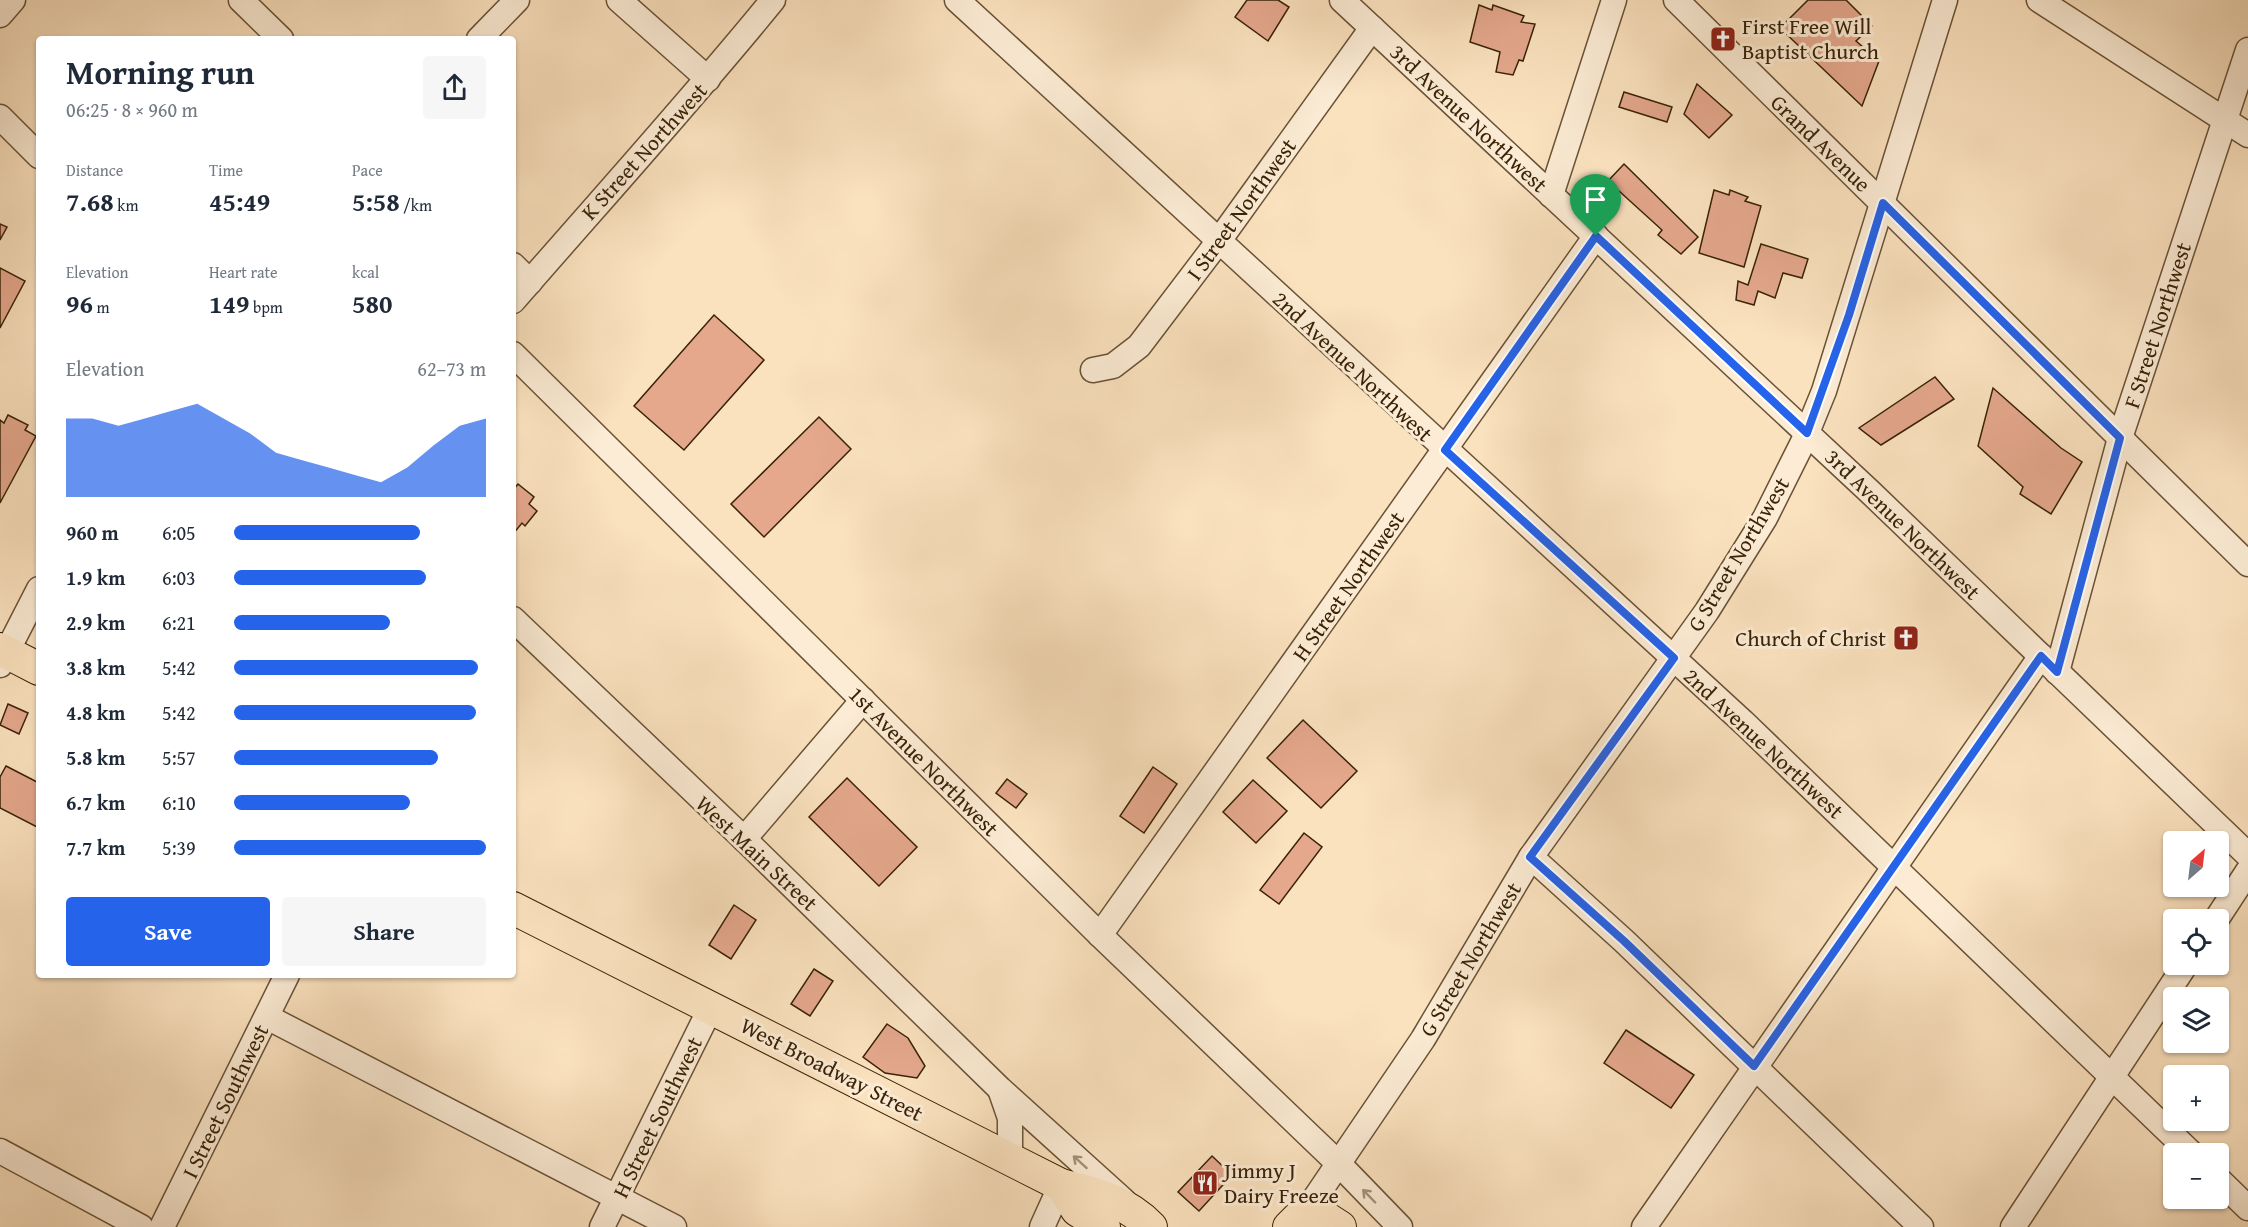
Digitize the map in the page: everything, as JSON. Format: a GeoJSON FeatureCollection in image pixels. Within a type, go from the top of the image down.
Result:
{"type":"FeatureCollection","features":[{"type":"Feature","properties":{"kind":"main road"},"geometry":{"type":"LineString","coordinates":[[2,656],[36,668]]}},
{"type":"Feature","properties":{"kind":"main road","name":"West Broadway Street"},"geometry":{"type":"LineString","coordinates":[[516,910],[1061,1185],[1106,1196],[1145,1221]]}},
{"type":"Feature","properties":{"kind":"main road"},"geometry":{"type":"LineString","coordinates":[[1061,1185],[1077,1210],[1104,1227]]}},
{"type":"Feature","properties":{"kind":"main road"},"geometry":{"type":"LineString","coordinates":[[1299,1217],[1340,1227]]}},
{"type":"Feature","properties":{"kind":"street"},"geometry":{"type":"LineString","coordinates":[[0,15],[14,0]]}},
{"type":"Feature","properties":{"kind":"street"},"geometry":{"type":"LineString","coordinates":[[241,0],[278,36]]}},
{"type":"Feature","properties":{"kind":"street"},"geometry":{"type":"LineString","coordinates":[[482,36],[518,0]]}},
{"type":"Feature","properties":{"kind":"street"},"geometry":{"type":"LineString","coordinates":[[619,0],[708,79]]}},
{"type":"Feature","properties":{"kind":"street","name":"K Street Northwest"},"geometry":{"type":"LineString","coordinates":[[516,290],[521,273],[624,171],[708,79],[773,0]]}},
{"type":"Feature","properties":{"kind":"street","name":"2nd Avenue Northwest"},"geometry":{"type":"LineString","coordinates":[[957,0],[1218,242],[1674,658],[1894,866],[2181,1143]]}},
{"type":"Feature","properties":{"kind":"street","name":"3rd Avenue Northwest"},"geometry":{"type":"LineString","coordinates":[[1342,0],[1807,433],[2248,855]]}},
{"type":"Feature","properties":{"kind":"street"},"geometry":{"type":"LineString","coordinates":[[1551,195],[1614,0]]}},
{"type":"Feature","properties":{"kind":"street","name":"Grand Avenue"},"geometry":{"type":"LineString","coordinates":[[1676,0],[2248,564]]}},
{"type":"Feature","properties":{"kind":"street","name":"G Street Northwest"},"geometry":{"type":"LineString","coordinates":[[1299,1217],[1339,1164],[1423,1039],[1530,857],[1707,611],[1765,518],[1807,433],[1849,315],[1945,0]]}},
{"type":"Feature","properties":{"kind":"street"},"geometry":{"type":"LineString","coordinates":[[2039,0],[2248,135]]}},
{"type":"Feature","properties":{"kind":"street","name":"I Street Northwest"},"geometry":{"type":"LineString","coordinates":[[1093,370],[1113,366],[1139,346],[1218,242],[1372,28]]}},
{"type":"Feature","properties":{"kind":"street","name":"F Street Northwest"},"geometry":{"type":"LineString","coordinates":[[1644,1227],[1894,866],[2049,664],[2120,438],[2248,50]]}},
{"type":"Feature","properties":{"kind":"street"},"geometry":{"type":"LineString","coordinates":[[0,117],[36,153]]}},
{"type":"Feature","properties":{"kind":"street","name":"H Street Northwest"},"geometry":{"type":"LineString","coordinates":[[1100,935],[1596,236]]}},
{"type":"Feature","properties":{"kind":"street","name":"1st Avenue Northwest"},"geometry":{"type":"LineString","coordinates":[[516,357],[1100,935],[1339,1164]]}},
{"type":"Feature","properties":{"kind":"street"},"geometry":{"type":"LineString","coordinates":[[2,656],[36,594]]}},
{"type":"Feature","properties":{"kind":"street","name":"West Main Street"},"geometry":{"type":"LineString","coordinates":[[516,622],[744,839],[1000,1089],[1145,1221]]}},
{"type":"Feature","properties":{"kind":"street"},"geometry":{"type":"LineString","coordinates":[[744,839],[863,700]]}},
{"type":"Feature","properties":{"kind":"street"},"geometry":{"type":"LineString","coordinates":[[1530,857],[1624,941],[1921,1227]]}},
{"type":"Feature","properties":{"kind":"street"},"geometry":{"type":"LineString","coordinates":[[2223,909],[2248,871]]}},
{"type":"Feature","properties":{"kind":"street"},"geometry":{"type":"LineString","coordinates":[[2013,1227],[2179,975]]}},
{"type":"Feature","properties":{"kind":"street","name":"I Street Southwest"},"geometry":{"type":"LineString","coordinates":[[162,1227],[286,978]]}},
{"type":"Feature","properties":{"kind":"street","name":"H Street Southwest"},"geometry":{"type":"LineString","coordinates":[[602,1227],[711,1007]]}},
{"type":"Feature","properties":{"kind":"street"},"geometry":{"type":"LineString","coordinates":[[267,1017],[674,1227]]}},
{"type":"Feature","properties":{"kind":"street","name":"West Main Street"},"geometry":{"type":"LineString","coordinates":[[1000,1089],[1010,1118],[1010,1159]]}},
{"type":"Feature","properties":{"kind":"street"},"geometry":{"type":"LineString","coordinates":[[0,1151],[141,1227]]}},
{"type":"Feature","properties":{"kind":"street"},"geometry":{"type":"LineString","coordinates":[[1339,1164],[1400,1227]]}},
{"type":"Feature","properties":{"kind":"street"},"geometry":{"type":"LineString","coordinates":[[1041,1227],[1061,1185]]}},
{"type":"Feature","properties":{"kind":"street"},"geometry":{"type":"LineString","coordinates":[[2229,1190],[2248,1208]]}},
{"type":"Feature","properties":{"kind":"building"},"geometry":{"type":"Polygon","coordinates":[[[1247,0],[1278,0],[1289,7],[1268,41],[1235,17],[1247,0]]]}},
{"type":"Feature","properties":{"kind":"building"},"geometry":{"type":"Polygon","coordinates":[[[1808,0],[1846,0],[1872,26],[1856,41],[1879,61],[1862,106],[1780,28],[1808,0]]]}},
{"type":"Feature","properties":{"kind":"building"},"geometry":{"type":"Polygon","coordinates":[[[1479,5],[1492,10],[1493,5],[1524,16],[1521,22],[1535,24],[1523,61],[1519,60],[1513,75],[1496,72],[1500,52],[1470,42],[1479,5]]]}},
{"type":"Feature","properties":{"kind":"building"},"geometry":{"type":"Polygon","coordinates":[[[1697,84],[1732,115],[1709,138],[1684,114],[1697,84]]]}},
{"type":"Feature","properties":{"kind":"building"},"geometry":{"type":"Polygon","coordinates":[[[1624,92],[1672,107],[1667,122],[1619,107],[1624,92]]]}},
{"type":"Feature","properties":{"kind":"building"},"geometry":{"type":"Polygon","coordinates":[[[1624,164],[1698,237],[1681,254],[1658,235],[1662,230],[1608,181],[1624,164]]]}},
{"type":"Feature","properties":{"kind":"building"},"geometry":{"type":"Polygon","coordinates":[[[1714,190],[1729,195],[1730,190],[1748,197],[1745,201],[1761,206],[1744,267],[1699,253],[1714,190]]]}},
{"type":"Feature","properties":{"kind":"building"},"geometry":{"type":"Polygon","coordinates":[[[0,224],[7,227],[0,240],[0,224]]]}},
{"type":"Feature","properties":{"kind":"building"},"geometry":{"type":"Polygon","coordinates":[[[1761,244],[1808,259],[1802,278],[1783,273],[1775,298],[1758,291],[1754,305],[1736,300],[1738,281],[1748,285],[1761,244]]]}},
{"type":"Feature","properties":{"kind":"building"},"geometry":{"type":"Polygon","coordinates":[[[0,268],[25,281],[0,328],[0,268]]]}},
{"type":"Feature","properties":{"kind":"building"},"geometry":{"type":"Polygon","coordinates":[[[714,315],[764,360],[684,450],[634,406],[714,315]]]}},
{"type":"Feature","properties":{"kind":"building"},"geometry":{"type":"Polygon","coordinates":[[[1935,377],[1954,399],[1881,445],[1859,428],[1935,377]]]}},
{"type":"Feature","properties":{"kind":"building"},"geometry":{"type":"Polygon","coordinates":[[[1993,388],[2061,448],[2082,462],[2051,514],[2020,494],[2023,487],[1978,446],[1993,388]]]}},
{"type":"Feature","properties":{"kind":"building"},"geometry":{"type":"Polygon","coordinates":[[[8,415],[28,425],[25,430],[36,436],[0,503],[0,420],[4,423],[8,415]]]}},
{"type":"Feature","properties":{"kind":"building"},"geometry":{"type":"Polygon","coordinates":[[[819,417],[851,449],[764,537],[731,504],[819,417]]]}},
{"type":"Feature","properties":{"kind":"building"},"geometry":{"type":"Polygon","coordinates":[[[518,484],[534,497],[529,504],[537,511],[525,526],[522,523],[516,530],[516,486],[518,484]]]}},
{"type":"Feature","properties":{"kind":"building"},"geometry":{"type":"Polygon","coordinates":[[[8,704],[28,713],[19,734],[0,725],[8,704]]]}},
{"type":"Feature","properties":{"kind":"building"},"geometry":{"type":"Polygon","coordinates":[[[1303,720],[1357,771],[1321,808],[1267,758],[1303,720]]]}},
{"type":"Feature","properties":{"kind":"building"},"geometry":{"type":"Polygon","coordinates":[[[6,766],[36,781],[36,826],[0,808],[0,777],[6,766]]]}},
{"type":"Feature","properties":{"kind":"building"},"geometry":{"type":"Polygon","coordinates":[[[1153,767],[1177,784],[1144,833],[1120,816],[1153,767]]]}},
{"type":"Feature","properties":{"kind":"building"},"geometry":{"type":"Polygon","coordinates":[[[847,778],[917,847],[879,886],[809,817],[847,778]]]}},
{"type":"Feature","properties":{"kind":"building"},"geometry":{"type":"Polygon","coordinates":[[[1007,779],[1027,794],[1016,808],[996,793],[1007,779]]]}},
{"type":"Feature","properties":{"kind":"building"},"geometry":{"type":"Polygon","coordinates":[[[1253,780],[1287,811],[1256,843],[1223,812],[1253,780]]]}},
{"type":"Feature","properties":{"kind":"building"},"geometry":{"type":"Polygon","coordinates":[[[1304,833],[1322,847],[1279,904],[1260,890],[1304,833]]]}},
{"type":"Feature","properties":{"kind":"building"},"geometry":{"type":"Polygon","coordinates":[[[734,905],[756,920],[731,959],[709,945],[734,905]]]}},
{"type":"Feature","properties":{"kind":"building"},"geometry":{"type":"Polygon","coordinates":[[[814,969],[833,981],[810,1016],[791,1004],[814,969]]]}},
{"type":"Feature","properties":{"kind":"building"},"geometry":{"type":"Polygon","coordinates":[[[887,1024],[908,1038],[925,1066],[917,1078],[885,1073],[863,1057],[887,1024]]]}},
{"type":"Feature","properties":{"kind":"building"},"geometry":{"type":"Polygon","coordinates":[[[1626,1030],[1694,1075],[1671,1108],[1604,1063],[1626,1030]]]}},
{"type":"Feature","properties":{"kind":"building","name":"Jimmy J Dairy Freeze"},"geometry":{"type":"Polygon","coordinates":[[[1212,1156],[1232,1175],[1199,1211],[1178,1192],[1212,1156]]]}},
{"type":"Feature","properties":{"kind":"place","name":"First Free Will Baptist Church"},"geometry":{"type":"Point","coordinates":[1723,39]}},
{"type":"Feature","properties":{"kind":"place","name":"Church of Christ"},"geometry":{"type":"Point","coordinates":[1906,638]}},
{"type":"Feature","properties":{"kind":"place","name":"Jimmy J Dairy Freeze"},"geometry":{"type":"Point","coordinates":[1205,1183]}},
{"type":"Feature","properties":{"kind":"route"},"geometry":{"type":"LineString","coordinates":[[1883,203],[2120,438],[2057,672],[2041,656],[1754,1066],[1624,941],[1530,857],[1674,658],[1445,450],[1596,236],[1807,433],[1824,391],[1883,203]]}}]}
